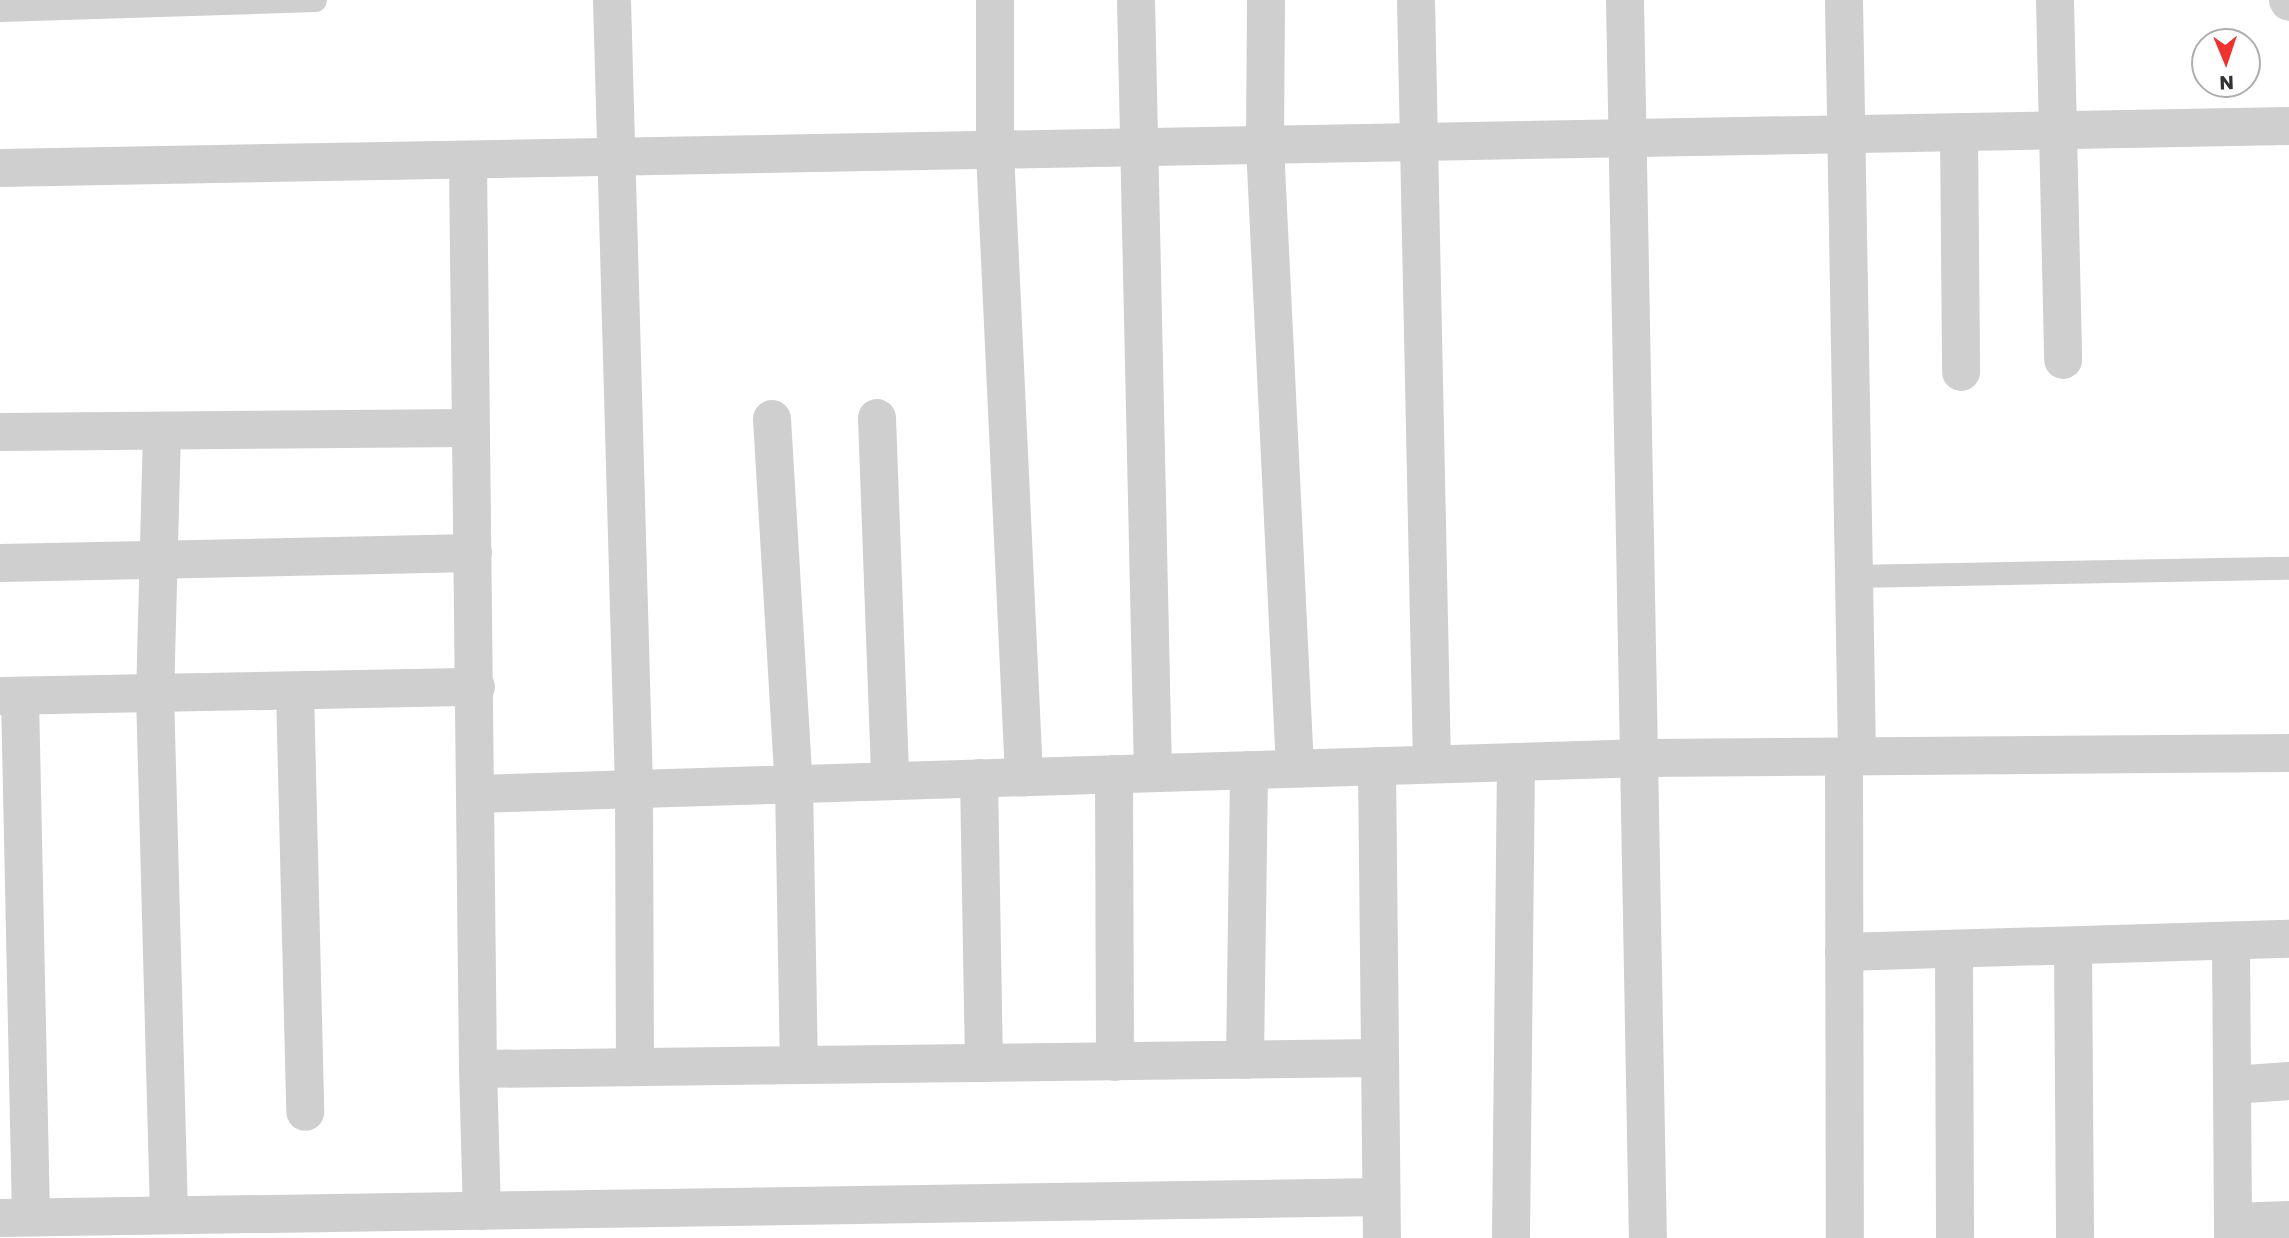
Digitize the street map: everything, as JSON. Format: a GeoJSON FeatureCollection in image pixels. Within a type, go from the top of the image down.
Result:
{"type":"FeatureCollection","features":[{"type":"Feature","properties":{"kind":"street"},"geometry":{"type":"LineString","coordinates":[[612,0],[614,159],[634,789],[635,1067]]}},
{"type":"Feature","properties":{"kind":"street"},"geometry":{"type":"LineString","coordinates":[[995,0],[995,152],[1024,777]]}},
{"type":"Feature","properties":{"kind":"street"},"geometry":{"type":"LineString","coordinates":[[1136,0],[1153,773]]}},
{"type":"Feature","properties":{"kind":"street"},"geometry":{"type":"LineString","coordinates":[[1266,0],[1265,146],[1295,768]]}},
{"type":"Feature","properties":{"kind":"street"},"geometry":{"type":"LineString","coordinates":[[1416,0],[1432,764]]}},
{"type":"Feature","properties":{"kind":"street"},"geometry":{"type":"LineString","coordinates":[[1625,0],[1644,758],[1648,1238]]}},
{"type":"Feature","properties":{"kind":"street"},"geometry":{"type":"LineString","coordinates":[[1844,0],[1854,576],[1844,953],[1845,1238]]}},
{"type":"Feature","properties":{"kind":"street"},"geometry":{"type":"LineString","coordinates":[[2055,0],[2060,130],[2063,360]]}},
{"type":"Feature","properties":{"kind":"street"},"geometry":{"type":"LineString","coordinates":[[0,168],[995,152],[2289,125]]}},
{"type":"Feature","properties":{"kind":"street"},"geometry":{"type":"LineString","coordinates":[[1959,132],[1961,372]]}},
{"type":"Feature","properties":{"kind":"street"},"geometry":{"type":"LineString","coordinates":[[468,161],[476,687],[478,1069],[482,1211]]}},
{"type":"Feature","properties":{"kind":"street"},"geometry":{"type":"LineString","coordinates":[[877,418],[890,781]]}},
{"type":"Feature","properties":{"kind":"street"},"geometry":{"type":"LineString","coordinates":[[772,419],[794,784],[799,1065]]}},
{"type":"Feature","properties":{"kind":"street"},"geometry":{"type":"LineString","coordinates":[[0,432],[470,428]]}},
{"type":"Feature","properties":{"kind":"street"},"geometry":{"type":"LineString","coordinates":[[162,431],[155,693],[169,1215]]}},
{"type":"Feature","properties":{"kind":"street"},"geometry":{"type":"LineString","coordinates":[[0,563],[473,553]]}},
{"type":"Feature","properties":{"kind":"street"},"geometry":{"type":"LineString","coordinates":[[476,687],[10,696],[15,1218],[1381,1197]]}},
{"type":"Feature","properties":{"kind":"street"},"geometry":{"type":"LineString","coordinates":[[295,691],[305,1112]]}},
{"type":"Feature","properties":{"kind":"street"},"geometry":{"type":"LineString","coordinates":[[475,794],[1644,758],[2289,753]]}},
{"type":"Feature","properties":{"kind":"street"},"geometry":{"type":"LineString","coordinates":[[1511,1238],[1516,762]]}},
{"type":"Feature","properties":{"kind":"street"},"geometry":{"type":"LineString","coordinates":[[1377,766],[1381,1238]]}},
{"type":"Feature","properties":{"kind":"street"},"geometry":{"type":"LineString","coordinates":[[1245,1060],[1249,770]]}},
{"type":"Feature","properties":{"kind":"street"},"geometry":{"type":"LineString","coordinates":[[1114,774],[1115,1062]]}},
{"type":"Feature","properties":{"kind":"street"},"geometry":{"type":"LineString","coordinates":[[979,778],[984,1063]]}},
{"type":"Feature","properties":{"kind":"street"},"geometry":{"type":"LineString","coordinates":[[1844,953],[2289,939]]}},
{"type":"Feature","properties":{"kind":"street"},"geometry":{"type":"LineString","coordinates":[[2231,941],[2233,1230],[2289,1220]]}},
{"type":"Feature","properties":{"kind":"street"},"geometry":{"type":"LineString","coordinates":[[2073,946],[2075,1238]]}},
{"type":"Feature","properties":{"kind":"street"},"geometry":{"type":"LineString","coordinates":[[1954,949],[1955,1238]]}},
{"type":"Feature","properties":{"kind":"street"},"geometry":{"type":"LineString","coordinates":[[478,1069],[1380,1058]]}},
{"type":"Feature","properties":{"kind":"street"},"geometry":{"type":"LineString","coordinates":[[2232,1084],[2289,1081]]}},
{"type":"Feature","properties":{"kind":"lane"},"geometry":{"type":"LineString","coordinates":[[0,10],[315,0]]}},
{"type":"Feature","properties":{"kind":"lane"},"geometry":{"type":"LineString","coordinates":[[1854,576],[2289,568]]}}]}
